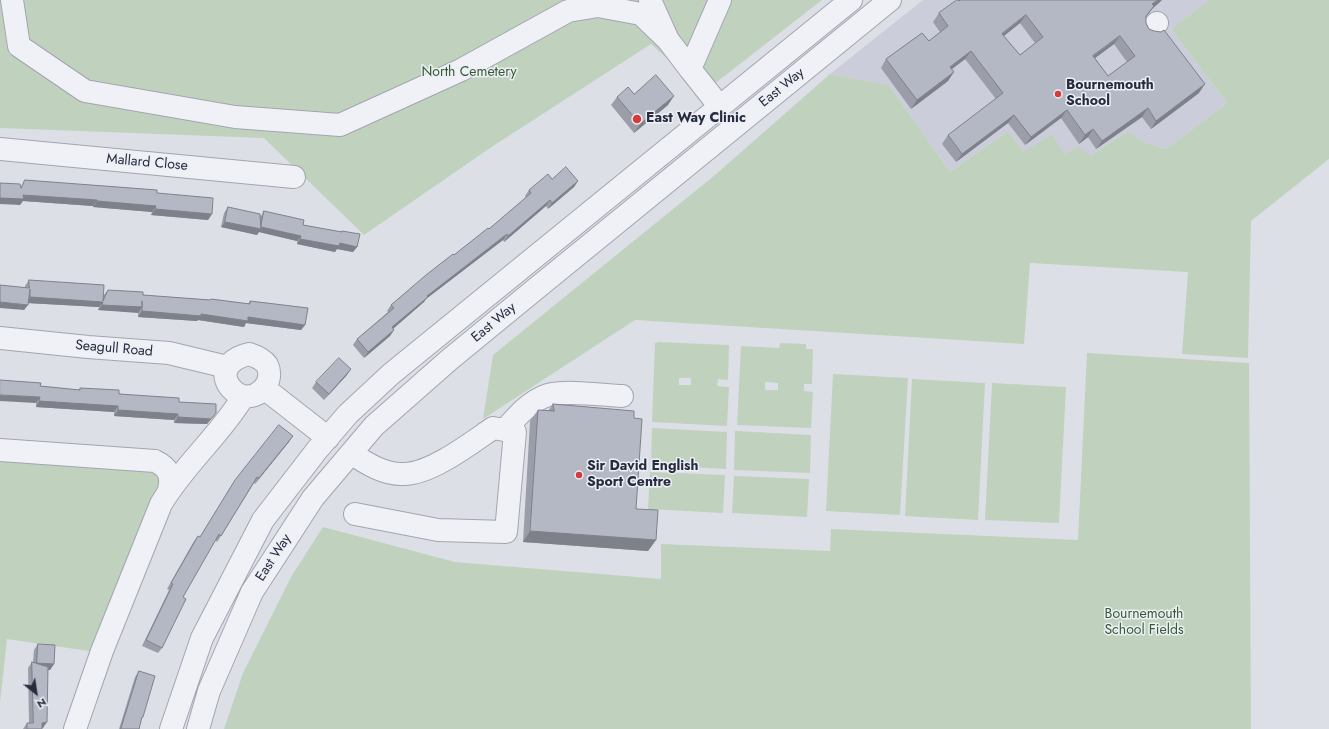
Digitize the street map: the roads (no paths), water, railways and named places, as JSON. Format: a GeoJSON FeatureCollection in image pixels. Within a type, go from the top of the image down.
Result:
{"type":"FeatureCollection","features":[{"type":"Feature","properties":{"kind":"street"},"geometry":{"type":"LineString","coordinates":[[12,0],[19,46],[85,91],[235,117],[340,125],[461,70],[568,11],[598,6],[641,14],[668,40],[720,107]]}},
{"type":"Feature","properties":{"kind":"street"},"geometry":{"type":"LineString","coordinates":[[650,0],[668,40]]}},
{"type":"Feature","properties":{"kind":"street"},"geometry":{"type":"LineString","coordinates":[[690,69],[720,0]]}},
{"type":"Feature","properties":{"kind":"street","name":"East Way"},"geometry":{"type":"LineString","coordinates":[[171,729],[202,638],[263,520],[348,414],[391,374],[851,0]]}},
{"type":"Feature","properties":{"kind":"street","name":"East Way"},"geometry":{"type":"LineString","coordinates":[[198,729],[210,691],[252,592],[313,498],[374,426],[449,360],[890,0]]}},
{"type":"Feature","properties":{"kind":"street"},"geometry":{"type":"LineString","coordinates":[[764,71],[780,90]]}},
{"type":"Feature","properties":{"kind":"street","name":"Mallard Close"},"geometry":{"type":"LineString","coordinates":[[0,149],[294,177]]}},
{"type":"Feature","properties":{"kind":"street","name":"Seagull Road"},"geometry":{"type":"LineString","coordinates":[[0,338],[169,353],[227,367]]}},
{"type":"Feature","properties":{"kind":"street"},"geometry":{"type":"LineString","coordinates":[[249,354],[259,358],[267,365],[269,374],[267,384],[253,397],[243,397],[228,386],[225,378],[227,367],[232,360],[240,356],[249,354]]}},
{"type":"Feature","properties":{"kind":"street"},"geometry":{"type":"LineString","coordinates":[[264,388],[328,438]]}},
{"type":"Feature","properties":{"kind":"street"},"geometry":{"type":"LineString","coordinates":[[352,453],[366,464],[393,474],[417,473],[450,457],[499,429],[537,400],[549,395],[563,393],[622,396]]}},
{"type":"Feature","properties":{"kind":"street"},"geometry":{"type":"LineString","coordinates":[[367,396],[387,415]]}},
{"type":"Feature","properties":{"kind":"street"},"geometry":{"type":"LineString","coordinates":[[75,729],[105,644],[161,504],[169,490],[232,414],[243,397]]}},
{"type":"Feature","properties":{"kind":"street"},"geometry":{"type":"LineString","coordinates":[[355,514],[438,530],[506,532],[515,432],[499,429]]}},
{"type":"Feature","properties":{"kind":"street"},"geometry":{"type":"LineString","coordinates":[[0,450],[155,461],[163,465],[169,472],[171,480],[169,490]]}},
{"type":"Feature","properties":{"kind":"street"},"geometry":{"type":"LineString","coordinates":[[292,482],[313,498]]}},
{"type":"Feature","properties":{"kind":"place","name":"Bournemouth School"},"geometry":{"type":"Point","coordinates":[1058,94]}},
{"type":"Feature","properties":{"kind":"place","name":"East Way Clinic"},"geometry":{"type":"Point","coordinates":[637,119]}},
{"type":"Feature","properties":{"kind":"place","name":"Sir David English Sport Centre"},"geometry":{"type":"Point","coordinates":[579,475]}},
{"type":"Feature","properties":{"kind":"park label","name":"North Cemetery"},"geometry":{"type":"Point","coordinates":[469,73]}},
{"type":"Feature","properties":{"kind":"park label","name":"Bournemouth School Fields"},"geometry":{"type":"Point","coordinates":[1144,624]}}]}
